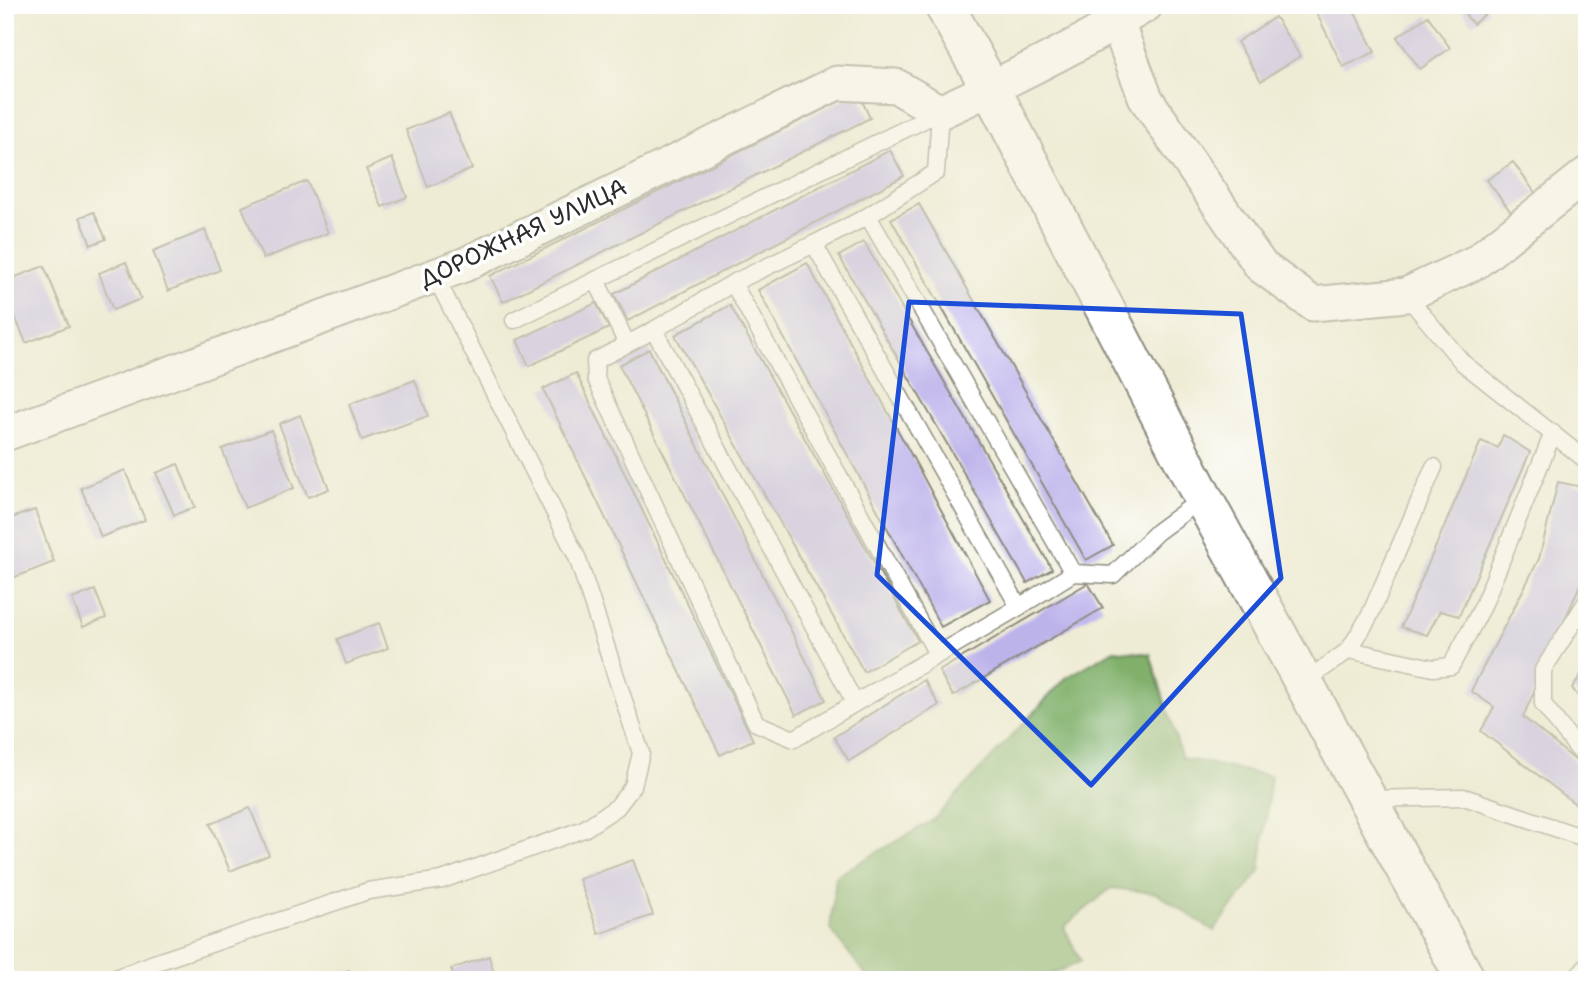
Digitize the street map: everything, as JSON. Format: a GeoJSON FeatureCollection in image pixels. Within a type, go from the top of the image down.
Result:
{"type":"FeatureCollection","features":[{"type":"Feature","properties":{"kind":"street"},"geometry":{"type":"LineString","coordinates":[[944,5],[991,89],[1203,498],[1466,980]]}},
{"type":"Feature","properties":{"kind":"street"},"geometry":{"type":"LineString","coordinates":[[940,112],[991,89],[1146,5]]}},
{"type":"Feature","properties":{"kind":"street"},"geometry":{"type":"LineString","coordinates":[[1117,22],[1146,99],[1261,266],[1313,304],[1406,295],[1476,262],[1587,174]]}},
{"type":"Feature","properties":{"kind":"street","name":"ДОРОЖНАЯ УЛИЦА"},"geometry":{"type":"LineString","coordinates":[[5,434],[464,265],[837,83],[896,86],[940,112]]}},
{"type":"Feature","properties":{"kind":"lane"},"geometry":{"type":"LineString","coordinates":[[514,320],[940,112],[936,172],[868,216],[733,283],[595,361],[596,379],[756,723],[794,739],[1073,573],[1112,575],[1157,532],[1203,498]]}},
{"type":"Feature","properties":{"kind":"lane"},"geometry":{"type":"LineString","coordinates":[[868,216],[1073,573]]}},
{"type":"Feature","properties":{"kind":"lane"},"geometry":{"type":"LineString","coordinates":[[814,244],[1019,607]]}},
{"type":"Feature","properties":{"kind":"lane"},"geometry":{"type":"LineString","coordinates":[[110,980],[368,891],[442,880],[584,829],[617,807],[633,786],[641,753],[577,557],[435,276]]}},
{"type":"Feature","properties":{"kind":"lane"},"geometry":{"type":"LineString","coordinates":[[596,280],[627,344]]}},
{"type":"Feature","properties":{"kind":"lane"},"geometry":{"type":"LineString","coordinates":[[733,283],[937,654]]}},
{"type":"Feature","properties":{"kind":"lane"},"geometry":{"type":"LineString","coordinates":[[1406,295],[1463,363],[1587,461]]}},
{"type":"Feature","properties":{"kind":"lane"},"geometry":{"type":"LineString","coordinates":[[654,330],[855,703]]}},
{"type":"Feature","properties":{"kind":"lane"},"geometry":{"type":"LineString","coordinates":[[1349,650],[1433,668],[1451,666],[1482,608],[1553,433]]}},
{"type":"Feature","properties":{"kind":"lane"},"geometry":{"type":"LineString","coordinates":[[1304,682],[1349,650],[1369,617],[1434,467]]}},
{"type":"Feature","properties":{"kind":"lane"},"geometry":{"type":"LineString","coordinates":[[1587,601],[1543,670],[1542,704],[1578,748],[1587,754]]}},
{"type":"Feature","properties":{"kind":"lane"},"geometry":{"type":"LineString","coordinates":[[1368,799],[1464,797],[1587,839]]}},
{"type":"Feature","properties":{"kind":"highlighted area"},"geometry":{"type":"Polygon","coordinates":[[[909,302],[1241,314],[1281,578],[1091,785],[877,575],[909,302]]]}},
{"type":"Feature","properties":{"kind":"green space"},"geometry":{"type":"Polygon","coordinates":[[[1114,650],[1150,654],[1182,758],[1271,776],[1260,871],[1214,931],[1156,893],[1111,888],[1064,927],[1081,962],[1037,980],[870,980],[830,929],[836,876],[933,820],[1066,678],[1114,650]]]}},
{"type":"Feature","properties":{"kind":"building"},"geometry":{"type":"Polygon","coordinates":[[[1330,5],[1351,5],[1375,52],[1343,67],[1316,12],[1330,5]]]}},
{"type":"Feature","properties":{"kind":"building"},"geometry":{"type":"Polygon","coordinates":[[[1469,5],[1485,5],[1489,11],[1473,24],[1462,11],[1469,5]]]}},
{"type":"Feature","properties":{"kind":"building"},"geometry":{"type":"Polygon","coordinates":[[[1428,16],[1450,48],[1420,69],[1397,37],[1428,16]]]}},
{"type":"Feature","properties":{"kind":"building"},"geometry":{"type":"Polygon","coordinates":[[[1275,17],[1300,56],[1261,81],[1237,42],[1275,17]]]}},
{"type":"Feature","properties":{"kind":"building"},"geometry":{"type":"Polygon","coordinates":[[[858,92],[870,118],[503,302],[490,276],[858,92]]]}},
{"type":"Feature","properties":{"kind":"building"},"geometry":{"type":"Polygon","coordinates":[[[449,113],[472,169],[428,187],[406,130],[449,113]]]}},
{"type":"Feature","properties":{"kind":"building"},"geometry":{"type":"Polygon","coordinates":[[[890,150],[904,176],[628,321],[614,294],[890,150]]]}},
{"type":"Feature","properties":{"kind":"building"},"geometry":{"type":"Polygon","coordinates":[[[392,158],[407,197],[382,207],[366,169],[392,158]]]}},
{"type":"Feature","properties":{"kind":"building"},"geometry":{"type":"Polygon","coordinates":[[[1513,162],[1536,194],[1511,212],[1487,180],[1513,162]]]}},
{"type":"Feature","properties":{"kind":"building"},"geometry":{"type":"Polygon","coordinates":[[[307,181],[328,233],[263,259],[242,207],[307,181]]]}},
{"type":"Feature","properties":{"kind":"building"},"geometry":{"type":"Polygon","coordinates":[[[919,204],[1113,545],[1086,560],[891,219],[919,204]]]}},
{"type":"Feature","properties":{"kind":"building"},"geometry":{"type":"Polygon","coordinates":[[[94,212],[106,239],[91,245],[80,217],[94,212]]]}},
{"type":"Feature","properties":{"kind":"building"},"geometry":{"type":"Polygon","coordinates":[[[205,230],[220,270],[168,291],[153,251],[205,230]]]}},
{"type":"Feature","properties":{"kind":"building"},"geometry":{"type":"Polygon","coordinates":[[[864,242],[1052,569],[1027,583],[839,256],[864,242]]]}},
{"type":"Feature","properties":{"kind":"building"},"geometry":{"type":"Polygon","coordinates":[[[126,262],[141,299],[113,310],[99,273],[126,262]]]}},
{"type":"Feature","properties":{"kind":"building"},"geometry":{"type":"Polygon","coordinates":[[[807,263],[990,600],[941,627],[758,290],[807,263]]]}},
{"type":"Feature","properties":{"kind":"building"},"geometry":{"type":"Polygon","coordinates":[[[44,266],[69,326],[26,343],[5,293],[5,281],[44,266]]]}},
{"type":"Feature","properties":{"kind":"building"},"geometry":{"type":"Polygon","coordinates":[[[596,303],[609,328],[529,366],[517,340],[596,303]]]}},
{"type":"Feature","properties":{"kind":"building"},"geometry":{"type":"Polygon","coordinates":[[[730,305],[918,641],[864,672],[675,335],[730,305]]]}},
{"type":"Feature","properties":{"kind":"building"},"geometry":{"type":"Polygon","coordinates":[[[649,349],[826,700],[796,715],[619,365],[649,349]]]}},
{"type":"Feature","properties":{"kind":"building"},"geometry":{"type":"Polygon","coordinates":[[[576,373],[753,740],[720,755],[543,389],[576,373]]]}},
{"type":"Feature","properties":{"kind":"building"},"geometry":{"type":"Polygon","coordinates":[[[415,380],[428,416],[362,440],[349,404],[415,380]]]}},
{"type":"Feature","properties":{"kind":"building"},"geometry":{"type":"Polygon","coordinates":[[[300,415],[329,489],[308,497],[279,424],[300,415]]]}},
{"type":"Feature","properties":{"kind":"building"},"geometry":{"type":"Polygon","coordinates":[[[271,430],[294,488],[245,508],[222,449],[271,430]]]}},
{"type":"Feature","properties":{"kind":"building"},"geometry":{"type":"Polygon","coordinates":[[[1503,435],[1530,452],[1459,616],[1440,611],[1427,635],[1401,627],[1481,441],[1498,448],[1503,435]]]}},
{"type":"Feature","properties":{"kind":"building"},"geometry":{"type":"Polygon","coordinates":[[[178,464],[195,507],[174,515],[156,473],[178,464]]]}},
{"type":"Feature","properties":{"kind":"building"},"geometry":{"type":"Polygon","coordinates":[[[125,470],[145,520],[101,537],[81,488],[125,470]]]}},
{"type":"Feature","properties":{"kind":"building"},"geometry":{"type":"Polygon","coordinates":[[[1558,482],[1587,488],[1587,569],[1523,717],[1587,770],[1587,813],[1481,731],[1494,707],[1471,691],[1539,559],[1558,482]]]}},
{"type":"Feature","properties":{"kind":"building"},"geometry":{"type":"Polygon","coordinates":[[[35,510],[54,562],[5,581],[5,520],[35,510]]]}},
{"type":"Feature","properties":{"kind":"building"},"geometry":{"type":"Polygon","coordinates":[[[1088,583],[1103,608],[953,696],[939,671],[1088,583]]]}},
{"type":"Feature","properties":{"kind":"building"},"geometry":{"type":"Polygon","coordinates":[[[95,590],[106,618],[83,627],[72,599],[95,590]]]}},
{"type":"Feature","properties":{"kind":"building"},"geometry":{"type":"Polygon","coordinates":[[[379,623],[388,648],[346,664],[337,639],[379,623]]]}},
{"type":"Feature","properties":{"kind":"building"},"geometry":{"type":"Polygon","coordinates":[[[1587,667],[1587,708],[1572,688],[1587,667]]]}},
{"type":"Feature","properties":{"kind":"building"},"geometry":{"type":"Polygon","coordinates":[[[924,680],[939,705],[849,761],[834,737],[924,680]]]}},
{"type":"Feature","properties":{"kind":"building"},"geometry":{"type":"Polygon","coordinates":[[[250,808],[269,855],[230,871],[210,824],[250,808]]]}},
{"type":"Feature","properties":{"kind":"building"},"geometry":{"type":"Polygon","coordinates":[[[633,860],[653,915],[599,934],[579,879],[633,860]]]}},
{"type":"Feature","properties":{"kind":"building"},"geometry":{"type":"Polygon","coordinates":[[[489,956],[496,980],[455,980],[451,969],[489,956]]]}},
{"type":"Feature","properties":{"kind":"building"},"geometry":{"type":"Polygon","coordinates":[[[349,970],[354,980],[326,980],[349,970]]]}}]}
